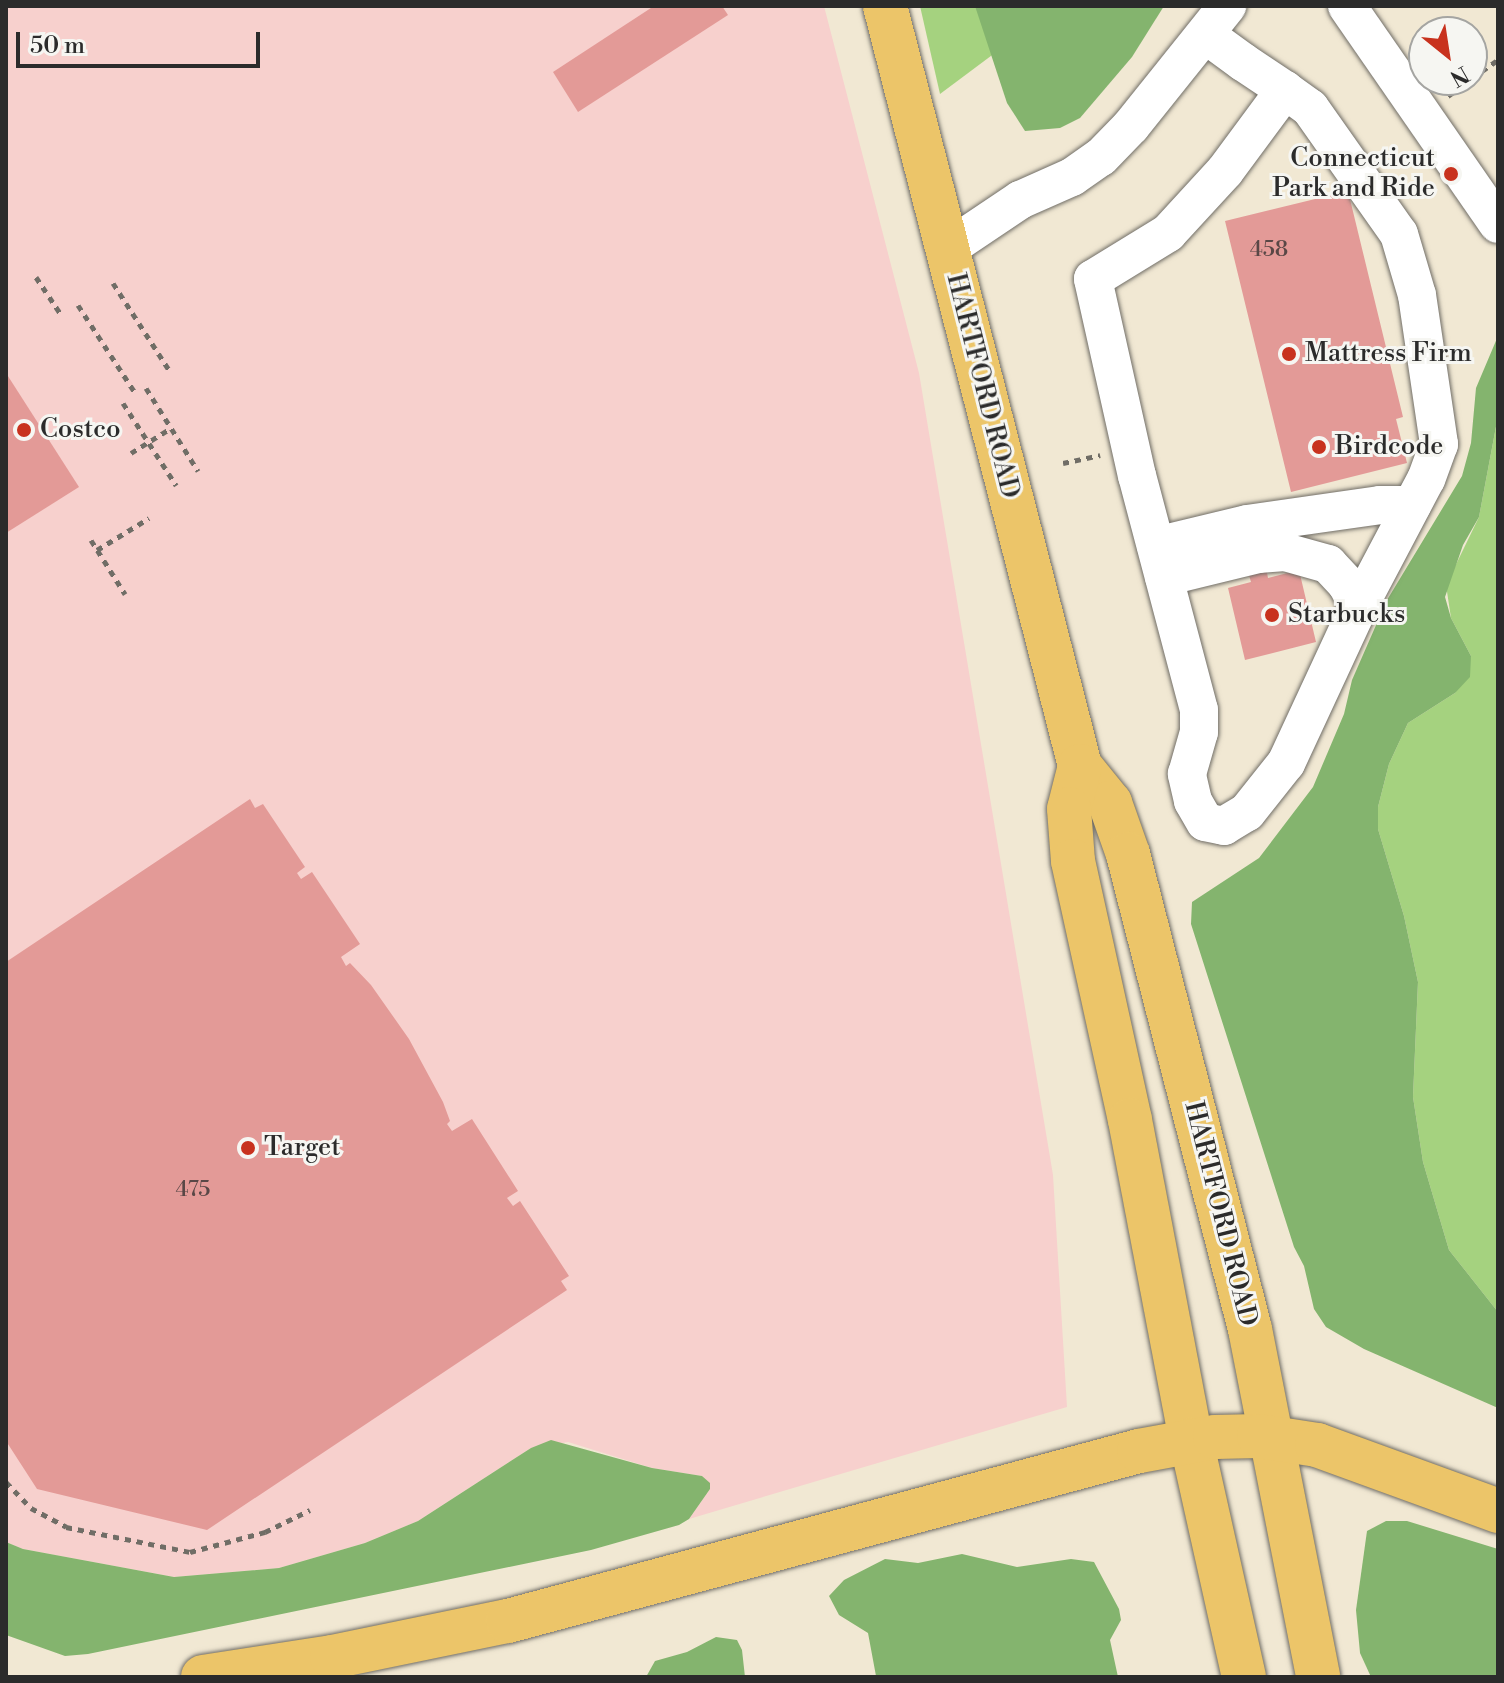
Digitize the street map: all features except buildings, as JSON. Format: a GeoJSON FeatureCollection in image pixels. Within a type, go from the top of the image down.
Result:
{"type":"FeatureCollection","features":[{"type":"Feature","properties":{"kind":"main road","name":"HARTFORD ROAD"},"geometry":{"type":"LineString","coordinates":[[885,6],[1080,766],[1106,795],[1123,836],[1245,1307],[1318,1677]]}},
{"type":"Feature","properties":{"kind":"main road","name":"HARTFORD ROAD"},"geometry":{"type":"LineString","coordinates":[[1080,766],[1070,799],[1070,844],[1130,1120],[1191,1440],[1244,1677]]}},
{"type":"Feature","properties":{"kind":"main road"},"geometry":{"type":"LineString","coordinates":[[203,1677],[332,1657],[495,1624],[889,1516],[1191,1440],[1272,1437],[1331,1449],[1498,1511]]}},
{"type":"Feature","properties":{"kind":"street"},"geometry":{"type":"LineString","coordinates":[[1347,6],[1498,224]]}},
{"type":"Feature","properties":{"kind":"street"},"geometry":{"type":"LineString","coordinates":[[947,249],[1020,200],[1072,177],[1101,157],[1217,20],[1285,90],[1310,108],[1366,182],[1399,234],[1417,295],[1439,444],[1286,763],[1247,812],[1224,826],[1205,822],[1193,801],[1187,774],[1199,732],[1199,710],[1160,562],[1093,279],[1168,233],[1225,171],[1285,90]]}},
{"type":"Feature","properties":{"kind":"street"},"geometry":{"type":"LineString","coordinates":[[1160,562],[1247,524],[1380,505],[1412,505]]}},
{"type":"Feature","properties":{"kind":"street"},"geometry":{"type":"LineString","coordinates":[[1160,562],[1285,552],[1328,564],[1346,583],[1359,606]]}},
{"type":"Feature","properties":{"kind":"path"},"geometry":{"type":"LineString","coordinates":[[36,277],[62,316]]}},
{"type":"Feature","properties":{"kind":"path"},"geometry":{"type":"LineString","coordinates":[[113,283],[171,373]]}},
{"type":"Feature","properties":{"kind":"path"},"geometry":{"type":"LineString","coordinates":[[78,305],[136,394]]}},
{"type":"Feature","properties":{"kind":"path"},"geometry":{"type":"LineString","coordinates":[[146,388],[198,471]]}},
{"type":"Feature","properties":{"kind":"path"},"geometry":{"type":"LineString","coordinates":[[123,403],[176,485]]}},
{"type":"Feature","properties":{"kind":"path"},"geometry":{"type":"LineString","coordinates":[[131,453],[171,428]]}},
{"type":"Feature","properties":{"kind":"path"},"geometry":{"type":"LineString","coordinates":[[97,550],[149,518]]}},
{"type":"Feature","properties":{"kind":"path"},"geometry":{"type":"LineString","coordinates":[[91,540],[125,594]]}},
{"type":"Feature","properties":{"kind":"path"},"geometry":{"type":"LineString","coordinates":[[6,1482],[31,1508],[66,1527],[190,1552],[265,1532],[310,1510]]}},
{"type":"Feature","properties":{"kind":"shaded area"},"geometry":{"type":"Polygon","coordinates":[[[6,6],[824,6],[919,373],[1053,1175],[1067,1407],[689,1519],[710,1489],[702,1476],[652,1468],[568,1442],[531,1448],[418,1521],[365,1543],[279,1568],[174,1577],[23,1549],[6,1542],[6,6]]]}},
{"type":"Feature","properties":{"kind":"green space"},"geometry":{"type":"Polygon","coordinates":[[[920,6],[1058,6],[940,94],[920,6]]]}},
{"type":"Feature","properties":{"kind":"green space"},"geometry":{"type":"Polygon","coordinates":[[[975,6],[1164,6],[1132,57],[1080,118],[1060,128],[1025,131],[1007,103],[975,6]]]}},
{"type":"Feature","properties":{"kind":"green space"},"geometry":{"type":"Polygon","coordinates":[[[1498,336],[1498,416],[1479,517],[1463,545],[1445,597],[1451,618],[1471,656],[1470,677],[1455,693],[1408,723],[1389,764],[1378,807],[1378,829],[1404,916],[1418,982],[1413,1097],[1423,1162],[1449,1250],[1498,1312],[1498,1408],[1364,1349],[1326,1327],[1314,1309],[1304,1266],[1294,1247],[1191,924],[1192,902],[1259,858],[1313,787],[1344,714],[1352,680],[1387,600],[1462,476],[1471,443],[1476,388],[1498,336]]]}},
{"type":"Feature","properties":{"kind":"green space"},"geometry":{"type":"Polygon","coordinates":[[[1498,416],[1498,1312],[1449,1250],[1423,1162],[1413,1097],[1418,982],[1404,916],[1378,829],[1378,807],[1389,764],[1408,723],[1455,693],[1471,656],[1451,618],[1446,585],[1479,517],[1498,416]]]}},
{"type":"Feature","properties":{"kind":"green space"},"geometry":{"type":"Polygon","coordinates":[[[551,1440],[652,1468],[702,1476],[710,1483],[710,1489],[689,1519],[679,1525],[591,1550],[88,1654],[65,1656],[6,1635],[6,1542],[23,1549],[174,1577],[279,1568],[365,1543],[418,1521],[531,1448],[551,1440]]]}},
{"type":"Feature","properties":{"kind":"green space"},"geometry":{"type":"Polygon","coordinates":[[[1386,1521],[1407,1521],[1498,1549],[1498,1677],[1371,1677],[1360,1653],[1356,1610],[1367,1531],[1386,1521]]]}},
{"type":"Feature","properties":{"kind":"green space"},"geometry":{"type":"Polygon","coordinates":[[[962,1554],[1017,1567],[1071,1559],[1094,1562],[1119,1609],[1121,1620],[1110,1640],[1118,1677],[876,1676],[868,1633],[839,1615],[829,1596],[844,1580],[885,1559],[918,1563],[962,1554]]]}},
{"type":"Feature","properties":{"kind":"green space"},"geometry":{"type":"Polygon","coordinates":[[[716,1637],[737,1640],[742,1650],[745,1677],[646,1677],[655,1661],[687,1652],[716,1637]]]}},
{"type":"Feature","properties":{"kind":"place","name":"Connecticut Park and Ride"},"geometry":{"type":"Point","coordinates":[1451,174]}},
{"type":"Feature","properties":{"kind":"place","name":"Mattress Firm"},"geometry":{"type":"Point","coordinates":[1289,354]}},
{"type":"Feature","properties":{"kind":"place","name":"Costco"},"geometry":{"type":"Point","coordinates":[24,430]}},
{"type":"Feature","properties":{"kind":"place","name":"Birdcode"},"geometry":{"type":"Point","coordinates":[1319,447]}},
{"type":"Feature","properties":{"kind":"place","name":"Starbucks"},"geometry":{"type":"Point","coordinates":[1272,615]}},
{"type":"Feature","properties":{"kind":"place","name":"Target"},"geometry":{"type":"Point","coordinates":[248,1148]}}]}
